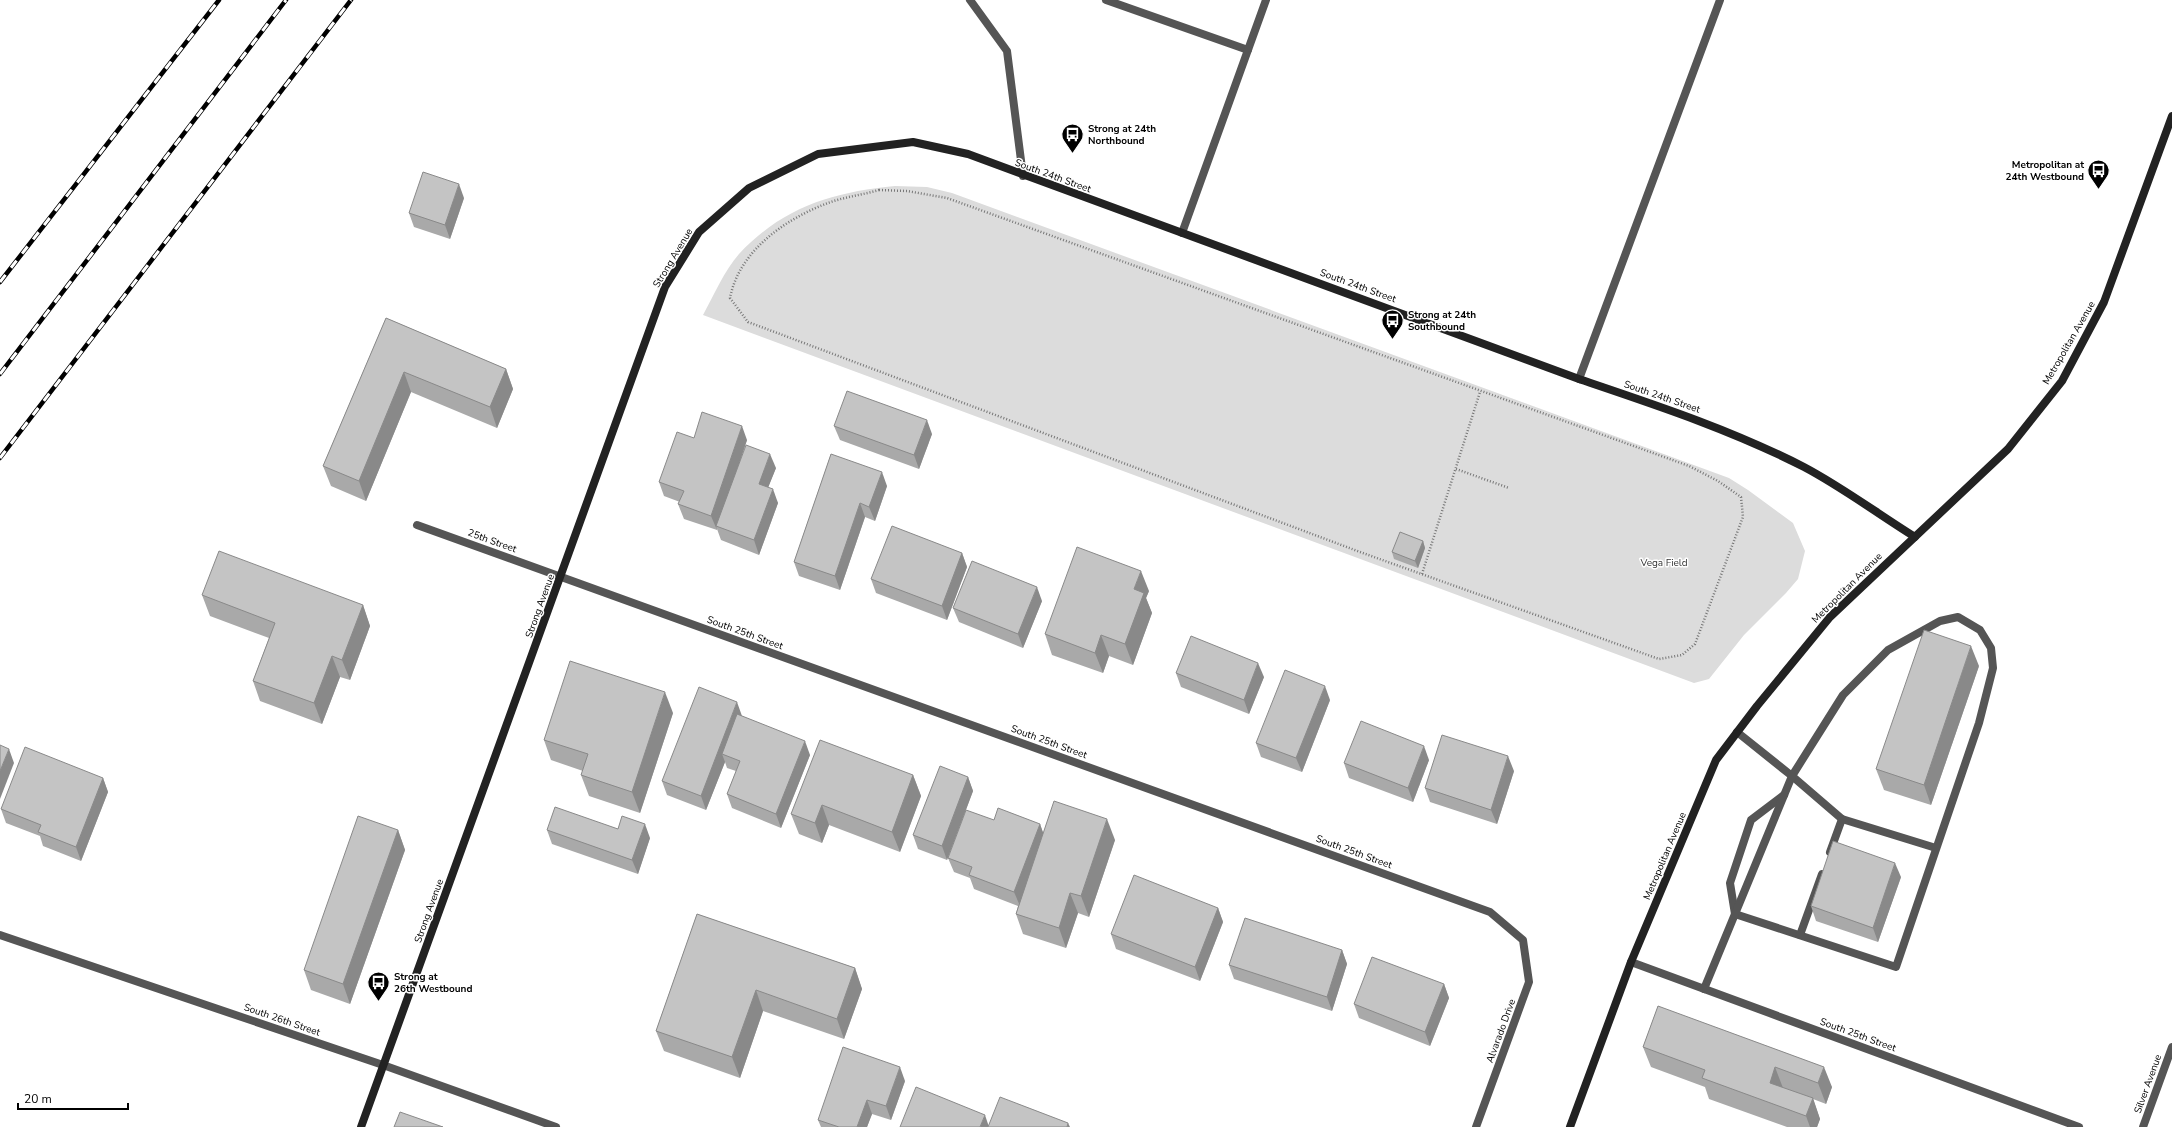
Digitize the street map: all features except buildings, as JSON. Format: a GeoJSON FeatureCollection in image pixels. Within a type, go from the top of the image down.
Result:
{"type":"FeatureCollection","features":[{"type":"Feature","properties":{"kind":"street"},"geometry":{"type":"LineString","coordinates":[[970,0],[1007,51],[1023,176]]}},
{"type":"Feature","properties":{"kind":"street"},"geometry":{"type":"LineString","coordinates":[[1106,0],[1248,50]]}},
{"type":"Feature","properties":{"kind":"street"},"geometry":{"type":"LineString","coordinates":[[1182,232],[1266,0]]}},
{"type":"Feature","properties":{"kind":"street"},"geometry":{"type":"LineString","coordinates":[[1579,379],[1720,0]]}},
{"type":"Feature","properties":{"kind":"street","name":"Metropolitan Avenue"},"geometry":{"type":"LineString","coordinates":[[1570,1127],[1631,962],[1716,760],[1830,617],[2008,450],[2062,381],[2104,302],[2172,116]]}},
{"type":"Feature","properties":{"kind":"street","name":"South 24th Street"},"geometry":{"type":"LineString","coordinates":[[818,154],[913,142],[968,154],[1023,176],[1182,232],[1579,379],[1676,411],[1743,438],[1806,468],[1915,536]]}},
{"type":"Feature","properties":{"kind":"street","name":"Strong Avenue"},"geometry":{"type":"LineString","coordinates":[[361,1127],[669,281],[699,232],[749,188],[818,154]]}},
{"type":"Feature","properties":{"kind":"street","name":"25th Street"},"geometry":{"type":"LineString","coordinates":[[417,525],[561,577]]}},
{"type":"Feature","properties":{"kind":"street","name":"South 25th Street"},"geometry":{"type":"LineString","coordinates":[[561,577],[1490,912],[1523,940]]}},
{"type":"Feature","properties":{"kind":"street"},"geometry":{"type":"LineString","coordinates":[[1704,989],[1792,776],[1843,695],[1888,650],[1940,621],[1958,616],[1980,630],[1991,648],[1993,668],[1978,723],[1896,967],[1735,914]]}},
{"type":"Feature","properties":{"kind":"street"},"geometry":{"type":"LineString","coordinates":[[1737,732],[1792,776],[1842,819],[1936,848]]}},
{"type":"Feature","properties":{"kind":"street"},"geometry":{"type":"LineString","coordinates":[[1735,914],[1730,883],[1751,820],[1784,795]]}},
{"type":"Feature","properties":{"kind":"street"},"geometry":{"type":"LineString","coordinates":[[1800,935],[1842,819]]}},
{"type":"Feature","properties":{"kind":"street","name":"South 26th Street"},"geometry":{"type":"LineString","coordinates":[[0,935],[383,1065],[556,1127]]}},
{"type":"Feature","properties":{"kind":"street","name":"Alvarado Drive"},"geometry":{"type":"LineString","coordinates":[[1476,1127],[1529,982],[1523,940]]}},
{"type":"Feature","properties":{"kind":"street","name":"South 25th Street"},"geometry":{"type":"LineString","coordinates":[[1631,962],[2079,1127]]}},
{"type":"Feature","properties":{"kind":"street","name":"Silver Avenue"},"geometry":{"type":"LineString","coordinates":[[2143,1127],[2172,1047]]}},
{"type":"Feature","properties":{"kind":"path"},"geometry":{"type":"LineString","coordinates":[[878,190],[907,191],[947,198],[1480,392],[1689,466],[1718,481],[1741,497],[1743,517],[1705,622],[1695,644],[1682,655],[1660,659],[1422,574],[748,322],[730,298],[733,283],[755,249],[786,224],[828,203],[878,190]]}},
{"type":"Feature","properties":{"kind":"path"},"geometry":{"type":"LineString","coordinates":[[1422,574],[1480,392]]}},
{"type":"Feature","properties":{"kind":"path"},"geometry":{"type":"LineString","coordinates":[[1456,469],[1509,488]]}},
{"type":"Feature","properties":{"kind":"green space","name":"Vega Field"},"geometry":{"type":"Polygon","coordinates":[[[895,186],[927,187],[952,193],[1729,478],[1793,523],[1805,551],[1798,579],[1744,635],[1709,679],[1694,683],[703,315],[724,275],[739,254],[773,224],[791,213],[830,198],[872,189],[895,186]]]}},
{"type":"Feature","properties":{"kind":"railway"},"geometry":{"type":"LineString","coordinates":[[0,282],[219,0]]}},
{"type":"Feature","properties":{"kind":"railway"},"geometry":{"type":"LineString","coordinates":[[0,374],[286,0]]}},
{"type":"Feature","properties":{"kind":"railway"},"geometry":{"type":"LineString","coordinates":[[0,458],[351,0]]}},
{"type":"Feature","properties":{"kind":"place","name":"Strong at 24th Northbound"},"geometry":{"type":"Point","coordinates":[1072,154]}},
{"type":"Feature","properties":{"kind":"place","name":"Metropolitan at 24th Westbound"},"geometry":{"type":"Point","coordinates":[2099,190]}},
{"type":"Feature","properties":{"kind":"place","name":"Strong at 24th Southbound"},"geometry":{"type":"Point","coordinates":[1393,340]}},
{"type":"Feature","properties":{"kind":"place","name":"Strong at 26th Westbound"},"geometry":{"type":"Point","coordinates":[378,1002]}}]}
